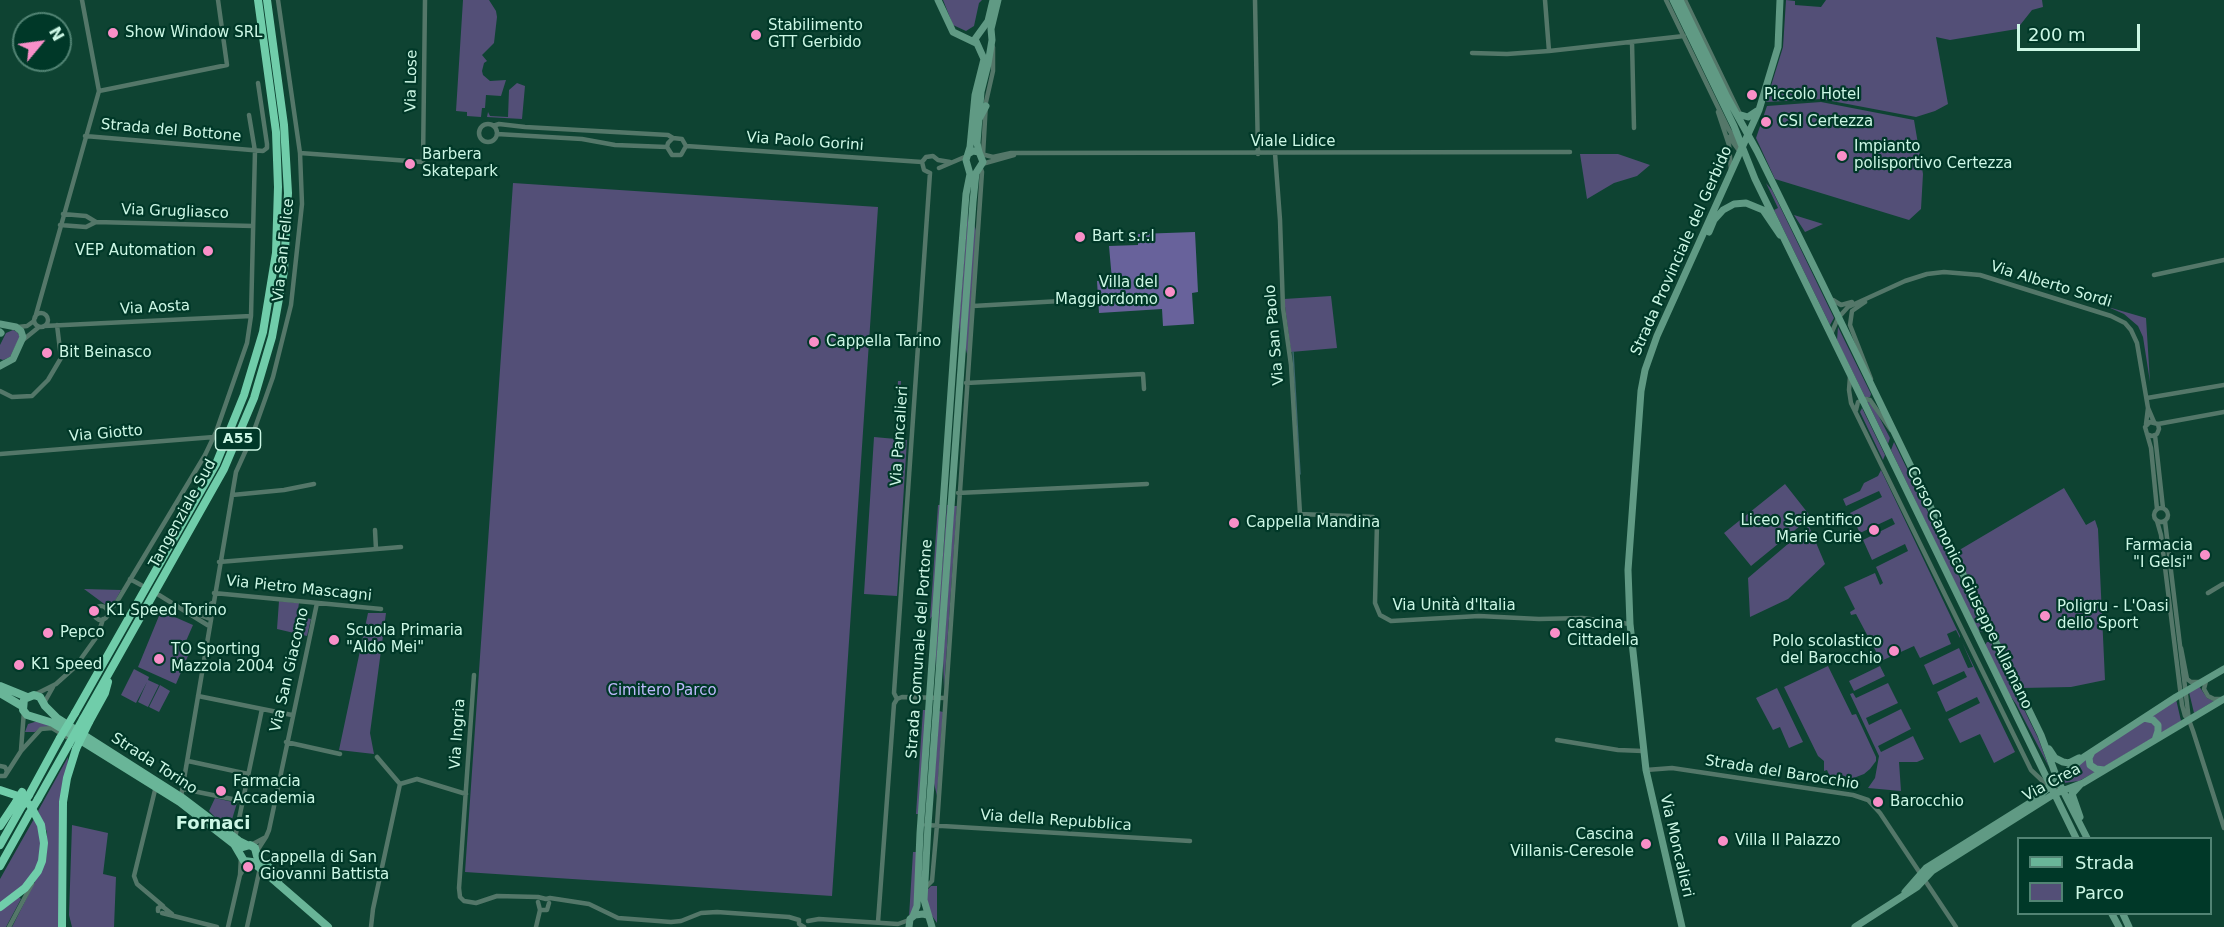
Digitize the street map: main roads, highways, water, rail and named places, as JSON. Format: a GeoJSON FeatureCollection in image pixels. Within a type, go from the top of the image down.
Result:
{"type":"FeatureCollection","features":[{"type":"Feature","properties":{"kind":"highway","name":"Tangenziale Sud"},"geometry":{"type":"LineString","coordinates":[[0,845],[16,806],[39,776],[216,464],[244,395],[263,332],[276,253],[278,176],[276,132],[258,0]]}},
{"type":"Feature","properties":{"kind":"highway","name":"Tangenziale Sud"},"geometry":{"type":"LineString","coordinates":[[0,866],[38,799],[73,746],[113,666],[210,496],[231,454],[254,398],[272,337],[284,271],[288,193],[284,125],[267,0]]}},
{"type":"Feature","properties":{"kind":"highway"},"geometry":{"type":"LineString","coordinates":[[64,927],[63,796],[73,746]]}},
{"type":"Feature","properties":{"kind":"highway"},"geometry":{"type":"LineString","coordinates":[[0,790],[26,801],[39,819],[43,831],[44,849],[38,871],[24,888],[0,907]]}},
{"type":"Feature","properties":{"kind":"highway"},"geometry":{"type":"LineString","coordinates":[[0,824],[16,806]]}},
{"type":"Feature","properties":{"kind":"main road"},"geometry":{"type":"LineString","coordinates":[[0,686],[40,697],[45,705],[42,713],[35,717],[0,693]]}},
{"type":"Feature","properties":{"kind":"main road"},"geometry":{"type":"LineString","coordinates":[[23,709],[30,696]]}},
{"type":"Feature","properties":{"kind":"main road","name":"Strada Torino"},"geometry":{"type":"LineString","coordinates":[[45,705],[57,718],[182,793],[235,838],[249,845],[249,856],[260,868],[327,927]]}},
{"type":"Feature","properties":{"kind":"main road","name":"Strada Torino"},"geometry":{"type":"LineString","coordinates":[[35,717],[53,723],[156,786],[229,840],[335,927]]}},
{"type":"Feature","properties":{"kind":"main road"},"geometry":{"type":"LineString","coordinates":[[249,845],[249,856]]}},
{"type":"Feature","properties":{"kind":"waterway"},"geometry":{"type":"LineString","coordinates":[[1293,352],[1300,474]]}},
{"type":"Feature","properties":{"kind":"place","name":"Show Window SRL"},"geometry":{"type":"Point","coordinates":[113,33]}},
{"type":"Feature","properties":{"kind":"place","name":"Stabilimento GTT Gerbido"},"geometry":{"type":"Point","coordinates":[756,35]}},
{"type":"Feature","properties":{"kind":"place","name":"Piccolo Hotel"},"geometry":{"type":"Point","coordinates":[1752,95]}},
{"type":"Feature","properties":{"kind":"place","name":"CSI Certezza"},"geometry":{"type":"Point","coordinates":[1766,122]}},
{"type":"Feature","properties":{"kind":"place","name":"Impianto polisportivo Certezza"},"geometry":{"type":"Point","coordinates":[1842,156]}},
{"type":"Feature","properties":{"kind":"place","name":"Barbera Skatepark"},"geometry":{"type":"Point","coordinates":[410,164]}},
{"type":"Feature","properties":{"kind":"place","name":"Bart s.r.l"},"geometry":{"type":"Point","coordinates":[1080,237]}},
{"type":"Feature","properties":{"kind":"place","name":"VEP Automation"},"geometry":{"type":"Point","coordinates":[208,251]}},
{"type":"Feature","properties":{"kind":"place","name":"Villa del Maggiordomo"},"geometry":{"type":"Point","coordinates":[1170,292]}},
{"type":"Feature","properties":{"kind":"place","name":"Cappella Tarino"},"geometry":{"type":"Point","coordinates":[814,342]}},
{"type":"Feature","properties":{"kind":"place","name":"Bit Beinasco"},"geometry":{"type":"Point","coordinates":[47,353]}},
{"type":"Feature","properties":{"kind":"place","name":"Cappella Mandina"},"geometry":{"type":"Point","coordinates":[1234,523]}},
{"type":"Feature","properties":{"kind":"place","name":"Liceo Scientifico Marie Curie"},"geometry":{"type":"Point","coordinates":[1874,530]}},
{"type":"Feature","properties":{"kind":"place","name":"Farmacia \"I Gelsi\""},"geometry":{"type":"Point","coordinates":[2205,555]}},
{"type":"Feature","properties":{"kind":"place","name":"K1 Speed Torino"},"geometry":{"type":"Point","coordinates":[94,611]}},
{"type":"Feature","properties":{"kind":"place","name":"Poligru - L'Oasi dello Sport"},"geometry":{"type":"Point","coordinates":[2045,616]}},
{"type":"Feature","properties":{"kind":"place","name":"Pepco"},"geometry":{"type":"Point","coordinates":[48,633]}},
{"type":"Feature","properties":{"kind":"place","name":"cascina Cittadella"},"geometry":{"type":"Point","coordinates":[1555,633]}},
{"type":"Feature","properties":{"kind":"place","name":"Scuola Primaria \"Aldo Mei\""},"geometry":{"type":"Point","coordinates":[334,640]}},
{"type":"Feature","properties":{"kind":"place","name":"Polo scolastico del Barocchio"},"geometry":{"type":"Point","coordinates":[1894,651]}},
{"type":"Feature","properties":{"kind":"place","name":"TO Sporting Mazzola 2004"},"geometry":{"type":"Point","coordinates":[159,659]}},
{"type":"Feature","properties":{"kind":"place","name":"K1 Speed"},"geometry":{"type":"Point","coordinates":[19,665]}},
{"type":"Feature","properties":{"kind":"place","name":"Farmacia Accademia"},"geometry":{"type":"Point","coordinates":[221,791]}},
{"type":"Feature","properties":{"kind":"place","name":"Barocchio"},"geometry":{"type":"Point","coordinates":[1878,802]}},
{"type":"Feature","properties":{"kind":"place","name":"Villa Il Palazzo"},"geometry":{"type":"Point","coordinates":[1723,841]}},
{"type":"Feature","properties":{"kind":"place","name":"Cascina Villanis-Ceresole"},"geometry":{"type":"Point","coordinates":[1646,844]}},
{"type":"Feature","properties":{"kind":"place","name":"Cappella di San Giovanni Battista"},"geometry":{"type":"Point","coordinates":[248,867]}},
{"type":"Feature","properties":{"kind":"district","name":"Fornaci"},"geometry":{"type":"Point","coordinates":[213,824]}},
{"type":"Feature","properties":{"kind":"park label","name":"Cimitero Parco"},"geometry":{"type":"Point","coordinates":[662,691]}}]}
